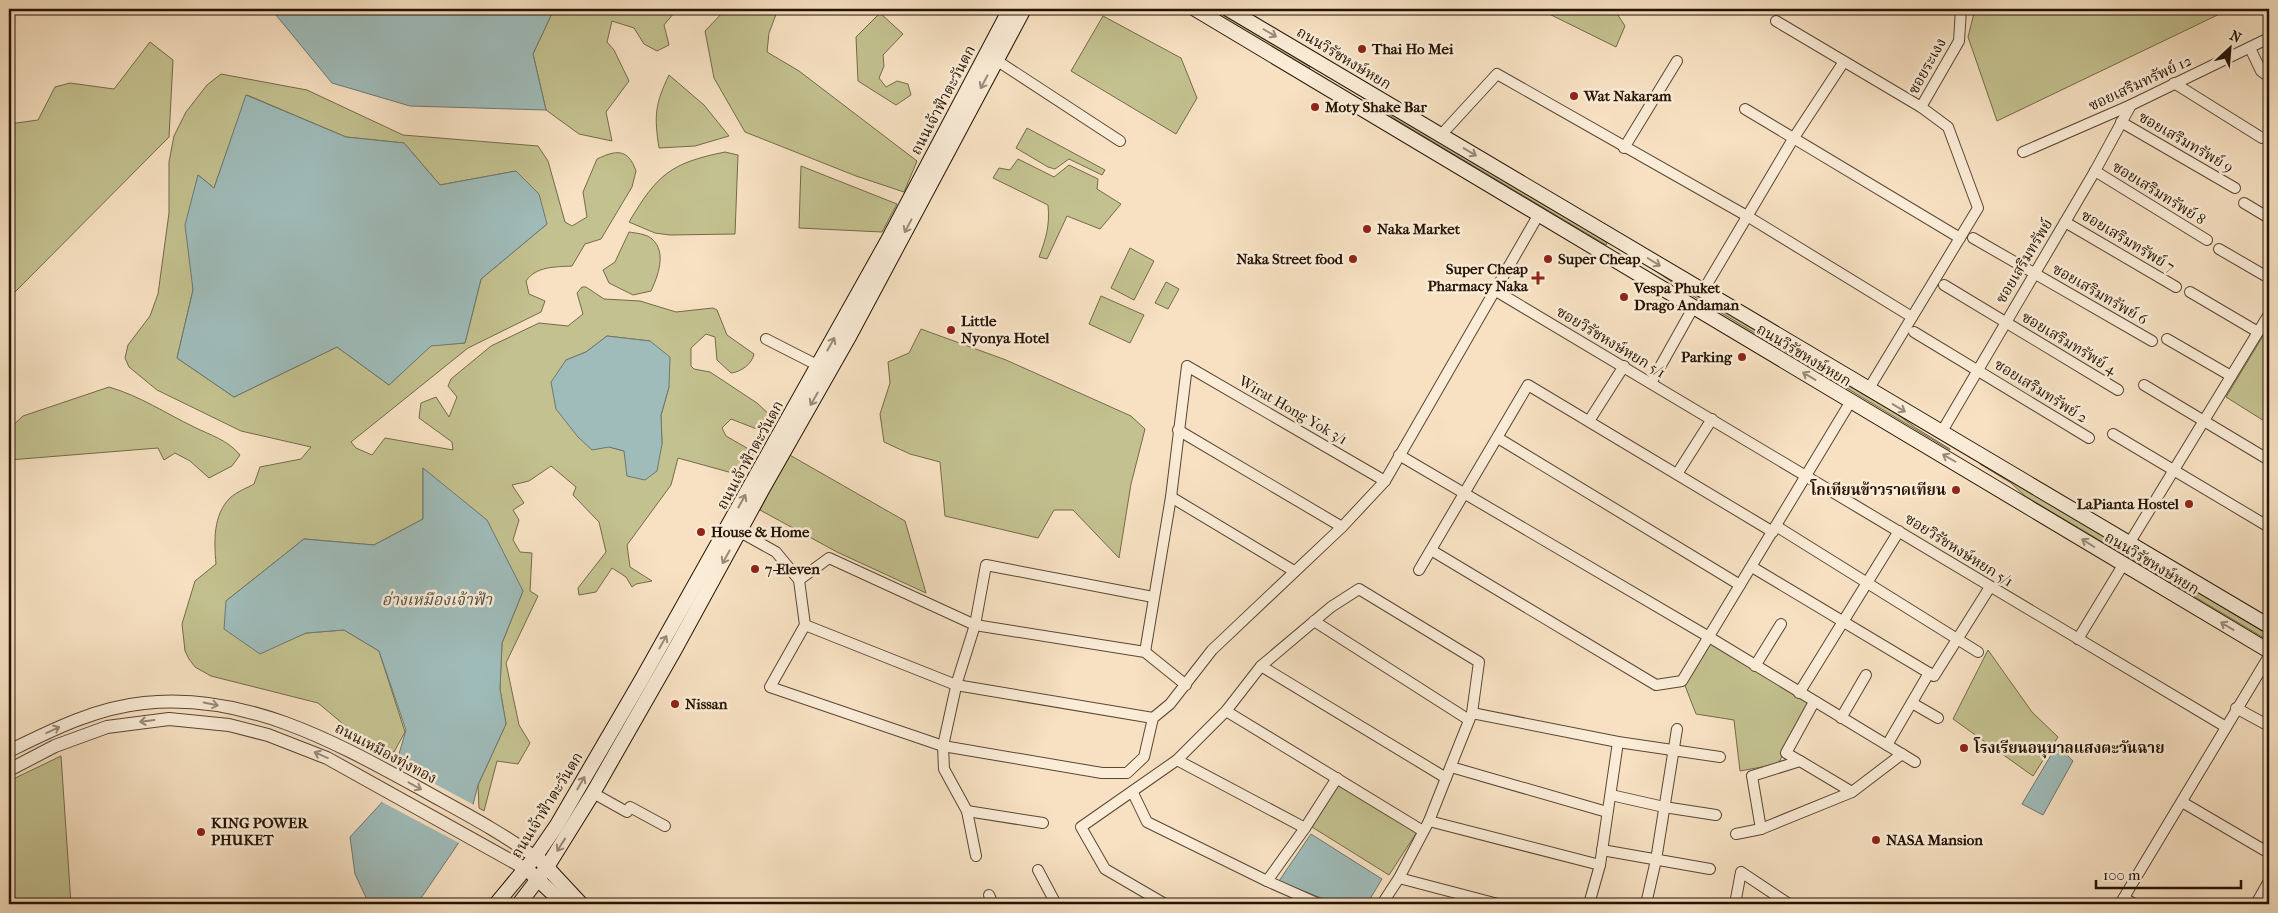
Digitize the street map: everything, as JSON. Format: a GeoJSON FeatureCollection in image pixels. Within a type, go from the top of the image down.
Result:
{"type":"FeatureCollection","features":[{"type":"Feature","properties":{"kind":"main road","name":"ถนนเจ้าฟ้าตะวันตก"},"geometry":{"type":"LineString","coordinates":[[496,904],[526,869],[557,825],[637,688],[819,366],[1010,9]]}},
{"type":"Feature","properties":{"kind":"main road","name":"ถนนเจ้าฟ้าตะวันตก"},"geometry":{"type":"LineString","coordinates":[[519,904],[547,867],[593,793],[674,651],[850,335],[1024,9]]}},
{"type":"Feature","properties":{"kind":"main road","name":"ถนนวิรัชหงษ์หยก"},"geometry":{"type":"LineString","coordinates":[[1195,9],[2269,651]]}},
{"type":"Feature","properties":{"kind":"main road","name":"ถนนวิรัชหงษ์หยก"},"geometry":{"type":"LineString","coordinates":[[1228,9],[2269,626]]}},
{"type":"Feature","properties":{"kind":"main road"},"geometry":{"type":"LineString","coordinates":[[1319,84],[1328,68]]}},
{"type":"Feature","properties":{"kind":"main road"},"geometry":{"type":"LineString","coordinates":[[1610,256],[1619,240]]}},
{"type":"Feature","properties":{"kind":"main road"},"geometry":{"type":"LineString","coordinates":[[1969,470],[1978,455]]}},
{"type":"Feature","properties":{"kind":"main road"},"geometry":{"type":"LineString","coordinates":[[535,857],[547,867],[581,904]]}},
{"type":"Feature","properties":{"kind":"main road"},"geometry":{"type":"LineString","coordinates":[[526,869],[538,878],[564,904]]}},
{"type":"Feature","properties":{"kind":"street","name":"ซอยระเงง"},"geometry":{"type":"LineString","coordinates":[[1921,107],[1959,40],[1961,9]]}},
{"type":"Feature","properties":{"kind":"street"},"geometry":{"type":"LineString","coordinates":[[1776,21],[1843,63],[1921,107],[1948,127],[1978,208],[1868,390]]}},
{"type":"Feature","properties":{"kind":"street","name":"ซอยเสริมทรัพย์ 12"},"geometry":{"type":"LineString","coordinates":[[2022,152],[2131,105],[2269,38]]}},
{"type":"Feature","properties":{"kind":"street"},"geometry":{"type":"LineString","coordinates":[[2250,48],[2262,72],[2269,77]]}},
{"type":"Feature","properties":{"kind":"street"},"geometry":{"type":"LineString","coordinates":[[996,60],[1120,141]]}},
{"type":"Feature","properties":{"kind":"street"},"geometry":{"type":"LineString","coordinates":[[1624,148],[1678,61]]}},
{"type":"Feature","properties":{"kind":"street"},"geometry":{"type":"LineString","coordinates":[[1703,292],[1793,139],[1843,63]]}},
{"type":"Feature","properties":{"kind":"street"},"geometry":{"type":"LineString","coordinates":[[1442,135],[1497,74],[1624,148],[1747,216],[1912,317]]}},
{"type":"Feature","properties":{"kind":"street"},"geometry":{"type":"LineString","coordinates":[[2174,83],[2262,138]]}},
{"type":"Feature","properties":{"kind":"street","name":"ซอยเสริมทรัพย์"},"geometry":{"type":"LineString","coordinates":[[1941,433],[2095,171],[2131,105]]}},
{"type":"Feature","properties":{"kind":"street"},"geometry":{"type":"LineString","coordinates":[[1746,109],[1960,238]]}},
{"type":"Feature","properties":{"kind":"street","name":"ซอยเสริมทรัพย์ 9"},"geometry":{"type":"LineString","coordinates":[[2122,122],[2235,188]]}},
{"type":"Feature","properties":{"kind":"street","name":"ซอยเสริมทรัพย์ 8"},"geometry":{"type":"LineString","coordinates":[[2095,171],[2207,240]]}},
{"type":"Feature","properties":{"kind":"street"},"geometry":{"type":"LineString","coordinates":[[2244,203],[2269,218]]}},
{"type":"Feature","properties":{"kind":"street"},"geometry":{"type":"LineString","coordinates":[[740,532],[776,552],[799,580],[805,626],[770,687],[943,746],[1102,773],[1127,773],[1144,757],[1153,718],[1170,704],[1212,650],[1342,527],[1384,480],[1496,291],[1539,214]]}},
{"type":"Feature","properties":{"kind":"street","name":"ซอยเสริมทรัพย์ 7"},"geometry":{"type":"LineString","coordinates":[[2065,222],[2176,287]]}},
{"type":"Feature","properties":{"kind":"street","name":"ซอยเสริมทรัพย์ 6"},"geometry":{"type":"LineString","coordinates":[[1973,238],[2152,341]]}},
{"type":"Feature","properties":{"kind":"street"},"geometry":{"type":"LineString","coordinates":[[2219,249],[2269,278]]}},
{"type":"Feature","properties":{"kind":"street","name":"ซอยเสริมทรัพย์ 4"},"geometry":{"type":"LineString","coordinates":[[1944,285],[2118,390]]}},
{"type":"Feature","properties":{"kind":"street","name":"ซอยวิรัชหงษ์หยก 5/1"},"geometry":{"type":"LineString","coordinates":[[1496,291],[2226,727]]}},
{"type":"Feature","properties":{"kind":"street"},"geometry":{"type":"LineString","coordinates":[[2190,292],[2258,332]]}},
{"type":"Feature","properties":{"kind":"street"},"geometry":{"type":"LineString","coordinates":[[1651,383],[1693,308]]}},
{"type":"Feature","properties":{"kind":"street"},"geometry":{"type":"LineString","coordinates":[[2130,542],[2269,314]]}},
{"type":"Feature","properties":{"kind":"street","name":"ซอยเสริมทรัพย์ 2"},"geometry":{"type":"LineString","coordinates":[[1914,332],[1978,369],[2089,438]]}},
{"type":"Feature","properties":{"kind":"street"},"geometry":{"type":"LineString","coordinates":[[766,339],[819,366]]}},
{"type":"Feature","properties":{"kind":"street"},"geometry":{"type":"LineString","coordinates":[[2166,339],[2231,376]]}},
{"type":"Feature","properties":{"kind":"street","name":"Wirat Hong Yok 3/1"},"geometry":{"type":"LineString","coordinates":[[1178,430],[1187,366],[1384,480]]}},
{"type":"Feature","properties":{"kind":"street"},"geometry":{"type":"LineString","coordinates":[[1589,421],[1624,366]]}},
{"type":"Feature","properties":{"kind":"street"},"geometry":{"type":"LineString","coordinates":[[1419,570],[1528,385],[1867,583],[1978,652]]}},
{"type":"Feature","properties":{"kind":"street"},"geometry":{"type":"LineString","coordinates":[[2144,385],[2269,460]]}},
{"type":"Feature","properties":{"kind":"street"},"geometry":{"type":"LineString","coordinates":[[1431,550],[1656,685],[1682,681],[1851,401]]}},
{"type":"Feature","properties":{"kind":"street"},"geometry":{"type":"LineString","coordinates":[[1678,474],[1712,419]]}},
{"type":"Feature","properties":{"kind":"street"},"geometry":{"type":"LineString","coordinates":[[1144,652],[1171,497],[1178,430],[1342,527]]}},
{"type":"Feature","properties":{"kind":"street"},"geometry":{"type":"LineString","coordinates":[[2114,434],[2269,527]]}},
{"type":"Feature","properties":{"kind":"street"},"geometry":{"type":"LineString","coordinates":[[1498,438],[1740,586]]}},
{"type":"Feature","properties":{"kind":"street"},"geometry":{"type":"LineString","coordinates":[[1399,455],[1464,495],[1709,637],[1915,762]]}},
{"type":"Feature","properties":{"kind":"street"},"geometry":{"type":"LineString","coordinates":[[1171,497],[1294,571]]}},
{"type":"Feature","properties":{"kind":"street"},"geometry":{"type":"LineString","coordinates":[[1800,693],[1899,531]]}},
{"type":"Feature","properties":{"kind":"street"},"geometry":{"type":"LineString","coordinates":[[799,580],[829,558],[975,626],[1144,652],[1186,685]]}},
{"type":"Feature","properties":{"kind":"street"},"geometry":{"type":"LineString","coordinates":[[976,856],[967,811],[944,769],[943,746],[956,685],[975,626],[986,565],[1153,596]]}},
{"type":"Feature","properties":{"kind":"street"},"geometry":{"type":"LineString","coordinates":[[2078,640],[2123,565]]}},
{"type":"Feature","properties":{"kind":"street"},"geometry":{"type":"LineString","coordinates":[[1752,567],[1934,676],[1990,587]]}},
{"type":"Feature","properties":{"kind":"street"},"geometry":{"type":"LineString","coordinates":[[1165,904],[1105,869],[1081,827],[1133,793],[1177,760],[1226,711],[1262,666],[1331,607],[1359,589],[1480,662],[1471,716],[1429,821],[1399,878],[1382,904]]}},
{"type":"Feature","properties":{"kind":"street"},"geometry":{"type":"LineString","coordinates":[[1314,621],[1471,716],[1618,742],[1720,757]]}},
{"type":"Feature","properties":{"kind":"street"},"geometry":{"type":"LineString","coordinates":[[1756,666],[1781,624]]}},
{"type":"Feature","properties":{"kind":"street"},"geometry":{"type":"LineString","coordinates":[[805,626],[956,685],[1153,718]]}},
{"type":"Feature","properties":{"kind":"street"},"geometry":{"type":"LineString","coordinates":[[2134,904],[2122,901],[2236,708],[2269,656]]}},
{"type":"Feature","properties":{"kind":"street"},"geometry":{"type":"LineString","coordinates":[[1262,666],[1446,778]]}},
{"type":"Feature","properties":{"kind":"street"},"geometry":{"type":"LineString","coordinates":[[1887,745],[1929,674]]}},
{"type":"Feature","properties":{"kind":"street"},"geometry":{"type":"LineString","coordinates":[[1841,718],[1866,675]]}},
{"type":"Feature","properties":{"kind":"street","name":"ถนนเหมืองทุ่งทอง"},"geometry":{"type":"LineString","coordinates":[[9,751],[87,715],[143,703],[202,702],[270,717],[340,744],[489,827],[535,857]]}},
{"type":"Feature","properties":{"kind":"street"},"geometry":{"type":"LineString","coordinates":[[1814,702],[1786,753],[1852,792]]}},
{"type":"Feature","properties":{"kind":"street"},"geometry":{"type":"LineString","coordinates":[[1912,703],[1938,718]]}},
{"type":"Feature","properties":{"kind":"street"},"geometry":{"type":"LineString","coordinates":[[2236,708],[2269,726]]}},
{"type":"Feature","properties":{"kind":"street"},"geometry":{"type":"LineString","coordinates":[[1226,711],[1423,831]]}},
{"type":"Feature","properties":{"kind":"street"},"geometry":{"type":"LineString","coordinates":[[9,770],[54,746],[83,734],[107,727],[169,718],[229,725],[268,736],[327,758],[481,842],[526,869]]}},
{"type":"Feature","properties":{"kind":"street"},"geometry":{"type":"LineString","coordinates":[[1646,904],[1656,860],[1675,751],[1677,729]]}},
{"type":"Feature","properties":{"kind":"street"},"geometry":{"type":"LineString","coordinates":[[1589,904],[1600,865],[1618,742]]}},
{"type":"Feature","properties":{"kind":"street"},"geometry":{"type":"LineString","coordinates":[[1736,834],[1761,829],[1852,792],[1902,754]]}},
{"type":"Feature","properties":{"kind":"street"},"geometry":{"type":"LineString","coordinates":[[1177,760],[1305,828]]}},
{"type":"Feature","properties":{"kind":"street"},"geometry":{"type":"LineString","coordinates":[[1761,829],[1752,776],[1800,761]]}},
{"type":"Feature","properties":{"kind":"street"},"geometry":{"type":"LineString","coordinates":[[1451,766],[1607,812]]}},
{"type":"Feature","properties":{"kind":"street"},"geometry":{"type":"LineString","coordinates":[[1267,881],[1305,828],[1337,778]]}},
{"type":"Feature","properties":{"kind":"street"},"geometry":{"type":"LineString","coordinates":[[593,793],[627,812],[630,807],[664,826]]}},
{"type":"Feature","properties":{"kind":"street"},"geometry":{"type":"LineString","coordinates":[[1133,793],[1147,822],[1267,881],[1320,904]]}},
{"type":"Feature","properties":{"kind":"street"},"geometry":{"type":"LineString","coordinates":[[1611,796],[1716,815]]}},
{"type":"Feature","properties":{"kind":"street"},"geometry":{"type":"LineString","coordinates":[[2182,802],[2269,853]]}},
{"type":"Feature","properties":{"kind":"street"},"geometry":{"type":"LineString","coordinates":[[967,811],[1043,823]]}},
{"type":"Feature","properties":{"kind":"street"},"geometry":{"type":"LineString","coordinates":[[1429,821],[1600,865]]}},
{"type":"Feature","properties":{"kind":"street"},"geometry":{"type":"LineString","coordinates":[[1602,850],[1710,870]]}},
{"type":"Feature","properties":{"kind":"street"},"geometry":{"type":"LineString","coordinates":[[1038,870],[1056,904]]}},
{"type":"Feature","properties":{"kind":"street"},"geometry":{"type":"LineString","coordinates":[[1734,904],[1741,872],[1789,904]]}},
{"type":"Feature","properties":{"kind":"street"},"geometry":{"type":"LineString","coordinates":[[1399,878],[1498,904]]}},
{"type":"Feature","properties":{"kind":"street"},"geometry":{"type":"LineString","coordinates":[[2256,904],[2269,881]]}},
{"type":"Feature","properties":{"kind":"shaded area"},"geometry":{"type":"Polygon","coordinates":[[[554,9],[690,9],[674,13],[664,25],[669,45],[657,51],[644,44],[634,28],[612,21],[607,42],[614,50],[629,81],[606,112],[612,141],[579,134],[546,110],[533,54],[554,9]]]}},
{"type":"Feature","properties":{"kind":"shaded area"},"geometry":{"type":"Polygon","coordinates":[[[726,9],[778,9],[769,33],[767,52],[799,71],[917,161],[904,192],[856,176],[745,132],[714,78],[705,31],[726,9]]]}},
{"type":"Feature","properties":{"kind":"shaded area"},"geometry":{"type":"Polygon","coordinates":[[[1209,9],[1219,9],[1310,67],[1309,69],[1209,9]]]}},
{"type":"Feature","properties":{"kind":"shaded area"},"geometry":{"type":"Polygon","coordinates":[[[1539,9],[1614,9],[1625,26],[1616,47],[1539,9]]]}},
{"type":"Feature","properties":{"kind":"shaded area"},"geometry":{"type":"Polygon","coordinates":[[[1975,9],[2230,9],[1997,121],[1968,37],[1975,9]]]}},
{"type":"Feature","properties":{"kind":"shaded area"},"geometry":{"type":"Polygon","coordinates":[[[880,13],[903,34],[883,55],[884,66],[879,78],[886,87],[897,81],[908,84],[911,95],[896,105],[858,81],[856,37],[880,13]]]}},
{"type":"Feature","properties":{"kind":"shaded area"},"geometry":{"type":"Polygon","coordinates":[[[1103,16],[1181,58],[1197,98],[1176,134],[1071,71],[1103,16]]]}},
{"type":"Feature","properties":{"kind":"shaded area"},"geometry":{"type":"Polygon","coordinates":[[[150,42],[173,60],[169,137],[12,295],[9,294],[9,124],[38,120],[55,87],[70,83],[114,89],[150,42]]]}},
{"type":"Feature","properties":{"kind":"shaded area"},"geometry":{"type":"Polygon","coordinates":[[[221,74],[307,90],[403,135],[538,146],[548,161],[565,222],[572,226],[587,217],[583,192],[597,159],[610,154],[621,153],[629,158],[636,171],[632,187],[601,239],[585,244],[572,266],[541,270],[535,272],[526,281],[529,294],[545,301],[541,312],[468,348],[351,442],[356,448],[372,455],[385,438],[453,450],[452,442],[419,418],[421,403],[436,397],[449,417],[457,397],[448,386],[451,379],[491,346],[539,323],[568,326],[583,314],[577,293],[582,287],[586,287],[604,299],[640,301],[676,312],[713,308],[717,310],[727,335],[754,354],[746,367],[731,373],[717,360],[715,337],[706,334],[691,348],[691,366],[694,369],[710,372],[757,403],[772,417],[771,421],[762,431],[731,419],[722,428],[726,436],[752,451],[753,455],[750,462],[736,474],[678,458],[671,485],[627,545],[630,567],[652,581],[636,584],[632,587],[626,577],[612,568],[596,592],[579,595],[578,588],[606,552],[599,522],[573,495],[576,487],[551,466],[529,481],[512,485],[524,503],[513,510],[519,520],[513,540],[520,552],[532,553],[530,591],[538,596],[506,663],[519,725],[530,743],[518,764],[497,761],[484,811],[479,808],[478,785],[506,724],[500,689],[502,643],[523,591],[423,468],[423,519],[374,545],[304,539],[226,601],[260,653],[306,633],[344,630],[379,651],[405,732],[394,752],[354,733],[318,703],[211,676],[195,667],[185,651],[182,624],[195,581],[216,564],[216,529],[220,512],[224,505],[235,494],[254,484],[260,467],[301,459],[311,447],[241,431],[157,390],[129,367],[125,358],[128,345],[150,316],[158,294],[169,213],[169,162],[174,136],[186,112],[207,85],[221,74]],[[247,95],[214,188],[198,175],[193,290],[177,358],[234,397],[337,347],[389,385],[431,345],[465,343],[481,279],[547,224],[516,171],[440,185],[404,143],[346,137],[247,95]],[[607,336],[586,352],[566,360],[609,447],[624,451],[662,444],[661,415],[669,387],[650,341],[607,336]]]}},
{"type":"Feature","properties":{"kind":"shaded area"},"geometry":{"type":"Polygon","coordinates":[[[669,75],[704,105],[729,136],[695,146],[659,148],[656,127],[658,102],[669,75]]]}},
{"type":"Feature","properties":{"kind":"shaded area"},"geometry":{"type":"Polygon","coordinates":[[[1367,98],[1560,211],[1607,243],[1606,245],[1395,119],[1367,98]]]}},
{"type":"Feature","properties":{"kind":"shaded area"},"geometry":{"type":"Polygon","coordinates":[[[1027,128],[1105,170],[1102,175],[1069,159],[1055,169],[1048,167],[1016,148],[1027,128]]]}},
{"type":"Feature","properties":{"kind":"shaded area"},"geometry":{"type":"Polygon","coordinates":[[[725,152],[738,155],[735,234],[670,235],[655,233],[629,222],[648,193],[667,174],[691,161],[725,152]]]}},
{"type":"Feature","properties":{"kind":"shaded area"},"geometry":{"type":"Polygon","coordinates":[[[1018,159],[1054,177],[1069,165],[1098,179],[1097,189],[1121,204],[1100,229],[1067,216],[1047,259],[1039,257],[1047,232],[1048,205],[993,178],[999,168],[1010,170],[1018,159]]]}},
{"type":"Feature","properties":{"kind":"shaded area"},"geometry":{"type":"Polygon","coordinates":[[[801,166],[897,204],[882,232],[799,228],[801,166]]]}},
{"type":"Feature","properties":{"kind":"shaded area"},"geometry":{"type":"Polygon","coordinates":[[[629,232],[650,237],[657,244],[660,257],[660,264],[651,291],[633,295],[609,283],[603,270],[615,262],[629,232]]]}},
{"type":"Feature","properties":{"kind":"shaded area"},"geometry":{"type":"Polygon","coordinates":[[[1130,248],[1154,261],[1134,300],[1111,288],[1130,248]]]}},
{"type":"Feature","properties":{"kind":"shaded area"},"geometry":{"type":"Polygon","coordinates":[[[1641,261],[1893,411],[1950,450],[1688,293],[1641,261]]]}},
{"type":"Feature","properties":{"kind":"shaded area"},"geometry":{"type":"Polygon","coordinates":[[[1166,282],[1179,289],[1168,309],[1155,303],[1166,282]]]}},
{"type":"Feature","properties":{"kind":"shaded area"},"geometry":{"type":"Polygon","coordinates":[[[1101,296],[1144,315],[1130,343],[1089,324],[1101,296]]]}},
{"type":"Feature","properties":{"kind":"shaded area"},"geometry":{"type":"Polygon","coordinates":[[[2269,326],[2269,424],[2226,397],[2269,326]]]}},
{"type":"Feature","properties":{"kind":"shaded area"},"geometry":{"type":"Polygon","coordinates":[[[921,329],[1006,360],[1131,416],[1145,429],[1131,484],[1119,558],[1073,510],[1054,510],[1038,538],[945,516],[940,462],[910,454],[884,442],[880,414],[890,383],[888,362],[909,353],[921,329]]]}},
{"type":"Feature","properties":{"kind":"shaded area"},"geometry":{"type":"Polygon","coordinates":[[[109,387],[142,400],[218,438],[230,445],[240,455],[232,466],[209,478],[190,461],[175,453],[164,460],[158,448],[9,460],[9,429],[23,416],[109,387]]]}},
{"type":"Feature","properties":{"kind":"shaded area"},"geometry":{"type":"Polygon","coordinates":[[[788,454],[905,521],[926,593],[837,552],[760,510],[788,454]]]}},
{"type":"Feature","properties":{"kind":"shaded area"},"geometry":{"type":"Polygon","coordinates":[[[1981,462],[2269,635],[2269,641],[2025,496],[2011,483],[1980,464],[1981,462]]]}},
{"type":"Feature","properties":{"kind":"shaded area"},"geometry":{"type":"Polygon","coordinates":[[[1710,641],[1811,703],[1778,764],[1740,771],[1734,720],[1696,714],[1684,683],[1710,641]]]}},
{"type":"Feature","properties":{"kind":"shaded area"},"geometry":{"type":"Polygon","coordinates":[[[1988,650],[2032,712],[2058,737],[2033,776],[1953,719],[1988,650]]]}},
{"type":"Feature","properties":{"kind":"shaded area"},"geometry":{"type":"Polygon","coordinates":[[[61,756],[71,904],[9,904],[9,781],[61,756]]]}},
{"type":"Feature","properties":{"kind":"shaded area"},"geometry":{"type":"Polygon","coordinates":[[[1339,783],[1417,832],[1389,875],[1312,827],[1339,783]]]}},
{"type":"Feature","properties":{"kind":"water"},"geometry":{"type":"Polygon","coordinates":[[[271,9],[554,9],[533,54],[546,110],[410,106],[332,83],[271,9]]]}},
{"type":"Feature","properties":{"kind":"water"},"geometry":{"type":"Polygon","coordinates":[[[246,95],[346,137],[404,143],[440,185],[516,171],[539,194],[547,224],[481,279],[465,343],[431,346],[389,385],[337,347],[234,397],[177,358],[193,290],[185,225],[198,175],[214,188],[246,95]]]}},
{"type":"Feature","properties":{"kind":"water"},"geometry":{"type":"Polygon","coordinates":[[[607,336],[650,341],[670,357],[669,387],[661,415],[662,444],[657,471],[645,480],[627,476],[624,451],[609,447],[592,450],[578,437],[556,409],[551,382],[566,360],[586,352],[607,336]]]}},
{"type":"Feature","properties":{"kind":"water","name":"อ่างเหมืองเจ้าฟ้า"},"geometry":{"type":"Polygon","coordinates":[[[423,468],[487,520],[523,591],[502,643],[500,689],[506,724],[478,785],[466,832],[417,904],[369,904],[355,874],[350,837],[386,798],[406,730],[379,651],[344,630],[306,633],[260,654],[224,629],[226,601],[304,539],[374,545],[423,519],[423,468]]]}},
{"type":"Feature","properties":{"kind":"water"},"geometry":{"type":"Polygon","coordinates":[[[2057,745],[2073,761],[2043,815],[2022,804],[2057,745]]]}},
{"type":"Feature","properties":{"kind":"water"},"geometry":{"type":"Polygon","coordinates":[[[1311,834],[1382,879],[1367,904],[1336,904],[1279,881],[1311,834]]]}},
{"type":"Feature","properties":{"kind":"pier"},"geometry":{"type":"Polygon","coordinates":[[[394,762],[476,806],[469,833],[461,844],[380,801],[384,797],[394,762]]]}},
{"type":"Feature","properties":{"kind":"place","name":"Thai Ho Mei"},"geometry":{"type":"Point","coordinates":[1362,49]}},
{"type":"Feature","properties":{"kind":"place","name":"Wat Nakaram"},"geometry":{"type":"Point","coordinates":[1574,96]}},
{"type":"Feature","properties":{"kind":"place","name":"Moty Shake Bar"},"geometry":{"type":"Point","coordinates":[1315,107]}},
{"type":"Feature","properties":{"kind":"place","name":"Naka Market"},"geometry":{"type":"Point","coordinates":[1367,229]}},
{"type":"Feature","properties":{"kind":"place","name":"Naka Street food"},"geometry":{"type":"Point","coordinates":[1353,259]}},
{"type":"Feature","properties":{"kind":"place","name":"Super Cheap"},"geometry":{"type":"Point","coordinates":[1548,259]}},
{"type":"Feature","properties":{"kind":"place","name":"Super Cheap Pharmacy Naka"},"geometry":{"type":"Point","coordinates":[1538,278]}},
{"type":"Feature","properties":{"kind":"place","name":"Vespa Phuket Drago Andaman"},"geometry":{"type":"Point","coordinates":[1624,297]}},
{"type":"Feature","properties":{"kind":"place","name":"Little Nyonya Hotel"},"geometry":{"type":"Point","coordinates":[951,330]}},
{"type":"Feature","properties":{"kind":"place","name":"Parking"},"geometry":{"type":"Point","coordinates":[1742,357]}},
{"type":"Feature","properties":{"kind":"place","name":"โกเทียนข้าวราดเทียน"},"geometry":{"type":"Point","coordinates":[1956,490]}},
{"type":"Feature","properties":{"kind":"place","name":"LaPianta Hostel"},"geometry":{"type":"Point","coordinates":[2189,504]}},
{"type":"Feature","properties":{"kind":"place","name":"House & Home"},"geometry":{"type":"Point","coordinates":[701,532]}},
{"type":"Feature","properties":{"kind":"place","name":"7-Eleven"},"geometry":{"type":"Point","coordinates":[755,569]}},
{"type":"Feature","properties":{"kind":"place","name":"Nissan"},"geometry":{"type":"Point","coordinates":[675,704]}},
{"type":"Feature","properties":{"kind":"place","name":"โรงเรียนอนุบาลแสงตะวันฉาย"},"geometry":{"type":"Point","coordinates":[1964,748]}},
{"type":"Feature","properties":{"kind":"place","name":"KING POWER PHUKET"},"geometry":{"type":"Point","coordinates":[201,832]}},
{"type":"Feature","properties":{"kind":"place","name":"NASA Mansion"},"geometry":{"type":"Point","coordinates":[1876,840]}}]}
